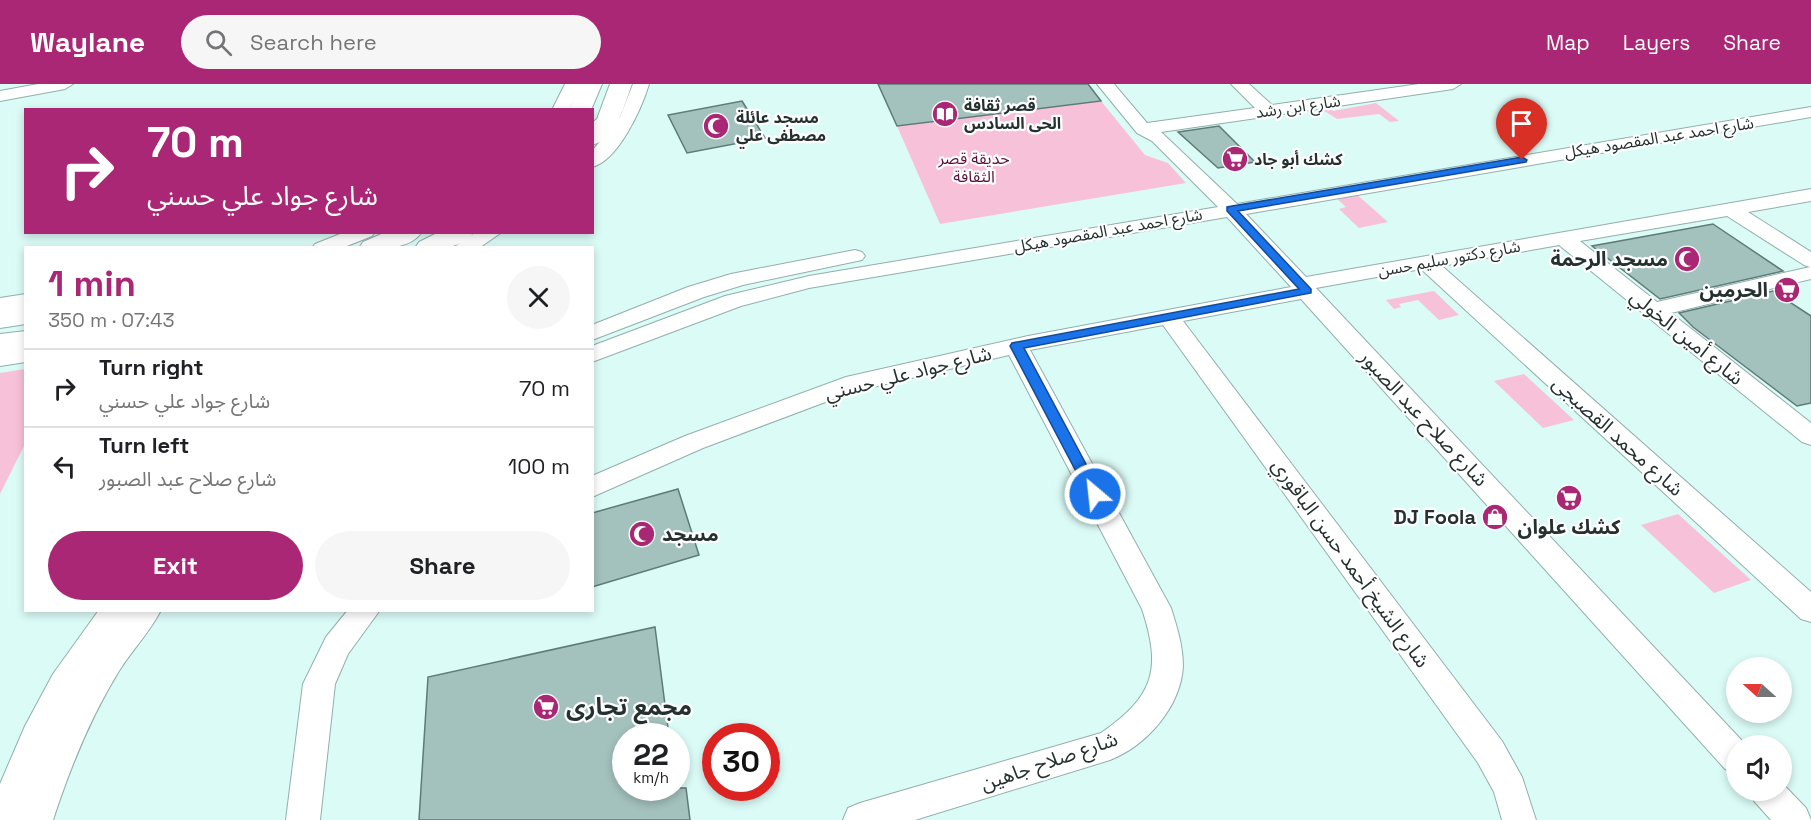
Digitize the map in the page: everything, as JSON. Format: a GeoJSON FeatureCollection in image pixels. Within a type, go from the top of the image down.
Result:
{"type":"FeatureCollection","features":[{"type":"Feature","properties":{"kind":"street"},"geometry":{"type":"LineString","coordinates":[[0,96],[65,84]]}},
{"type":"Feature","properties":{"kind":"street"},"geometry":{"type":"LineString","coordinates":[[561,108],[573,84]]}},
{"type":"Feature","properties":{"kind":"street"},"geometry":{"type":"LineString","coordinates":[[581,108],[591,84]]}},
{"type":"Feature","properties":{"kind":"street"},"geometry":{"type":"LineString","coordinates":[[597,146],[621,84]]}},
{"type":"Feature","properties":{"kind":"street"},"geometry":{"type":"LineString","coordinates":[[597,146],[624,127],[637,102],[642,84]]}},
{"type":"Feature","properties":{"kind":"street","name":"شارع صلاح عبد الصبور"},"geometry":{"type":"LineString","coordinates":[[1105,84],[1143,129],[1158,137],[1224,202],[1726,747]]}},
{"type":"Feature","properties":{"kind":"street"},"geometry":{"type":"LineString","coordinates":[[1239,84],[1269,111]]}},
{"type":"Feature","properties":{"kind":"street"},"geometry":{"type":"LineString","coordinates":[[1363,84],[1378,95]]}},
{"type":"Feature","properties":{"kind":"street","name":"شارع ابن رشد"},"geometry":{"type":"LineString","coordinates":[[1143,129],[1453,84]]}},
{"type":"Feature","properties":{"kind":"street","name":"شارع احمد عبد المقصود هيكل"},"geometry":{"type":"LineString","coordinates":[[594,332],[696,292],[739,279],[805,274],[1811,98]]}},
{"type":"Feature","properties":{"kind":"street","name":"شارع احمد عبد المقصود هيكل"},"geometry":{"type":"LineString","coordinates":[[1224,202],[1811,112]]}},
{"type":"Feature","properties":{"kind":"street","name":"شارع دكتور سليم حسن"},"geometry":{"type":"LineString","coordinates":[[1304,288],[1425,262],[1811,195]]}},
{"type":"Feature","properties":{"kind":"street"},"geometry":{"type":"LineString","coordinates":[[1730,209],[1811,261]]}},
{"type":"Feature","properties":{"kind":"street"},"geometry":{"type":"LineString","coordinates":[[327,246],[360,234]]}},
{"type":"Feature","properties":{"kind":"street"},"geometry":{"type":"LineString","coordinates":[[377,246],[404,234]]}},
{"type":"Feature","properties":{"kind":"street"},"geometry":{"type":"LineString","coordinates":[[432,246],[457,234]]}},
{"type":"Feature","properties":{"kind":"street"},"geometry":{"type":"LineString","coordinates":[[467,246],[488,234]]}},
{"type":"Feature","properties":{"kind":"street","name":"شارع أمين الخولي"},"geometry":{"type":"LineString","coordinates":[[1563,238],[1809,432]]}},
{"type":"Feature","properties":{"kind":"street","name":"شارع محمد القصبجى"},"geometry":{"type":"LineString","coordinates":[[1425,262],[1811,610]]}},
{"type":"Feature","properties":{"kind":"street"},"geometry":{"type":"LineString","coordinates":[[1653,310],[1811,273]]}},
{"type":"Feature","properties":{"kind":"street","name":"شارع احمد عبد المقصود هيكل"},"geometry":{"type":"LineString","coordinates":[[594,354],[805,274]]}},
{"type":"Feature","properties":{"kind":"street","name":"شارع جواد علي حسني"},"geometry":{"type":"LineString","coordinates":[[594,486],[694,442],[846,385],[1016,346],[1304,288]]}},
{"type":"Feature","properties":{"kind":"street"},"geometry":{"type":"LineString","coordinates":[[0,305],[24,301]]}},
{"type":"Feature","properties":{"kind":"street"},"geometry":{"type":"LineString","coordinates":[[0,319],[24,315]]}},
{"type":"Feature","properties":{"kind":"street","name":"شارع الشيخ أحمد حسن الباقوري"},"geometry":{"type":"LineString","coordinates":[[1168,315],[1490,752],[1510,788],[1519,820]]}},
{"type":"Feature","properties":{"kind":"street"},"geometry":{"type":"LineString","coordinates":[[0,344],[24,340]]}},
{"type":"Feature","properties":{"kind":"street","name":"شارع صلاح جاهين"},"geometry":{"type":"LineString","coordinates":[[860,820],[1110,745],[1144,719],[1158,699],[1167,676],[1169,653],[1165,630],[1156,608],[1016,346]]}},
{"type":"Feature","properties":{"kind":"street"},"geometry":{"type":"LineString","coordinates":[[0,358],[24,354]]}},
{"type":"Feature","properties":{"kind":"street"},"geometry":{"type":"LineString","coordinates":[[3,820],[44,718],[75,667],[116,612]]}},
{"type":"Feature","properties":{"kind":"street"},"geometry":{"type":"LineString","coordinates":[[36,820],[75,717],[99,674],[146,612]]}},
{"type":"Feature","properties":{"kind":"street"},"geometry":{"type":"LineString","coordinates":[[303,820],[319,684],[337,646],[364,612]]}},
{"type":"Feature","properties":{"kind":"street"},"geometry":{"type":"LineString","coordinates":[[1777,801],[1794,820]]}},
{"type":"Feature","properties":{"kind":"green space","name":"حديقة قصر الثقافة"},"geometry":{"type":"Polygon","coordinates":[[[1101,101],[1145,155],[1168,163],[1186,183],[940,224],[897,126],[1101,101]]]}},
{"type":"Feature","properties":{"kind":"green space"},"geometry":{"type":"Polygon","coordinates":[[[1376,103],[1399,121],[1390,122],[1379,114],[1337,119],[1315,105],[1325,104],[1333,111],[1376,103]]]}},
{"type":"Feature","properties":{"kind":"green space"},"geometry":{"type":"Polygon","coordinates":[[[1354,192],[1388,222],[1359,228],[1339,209],[1346,207],[1333,195],[1354,192]]]}},
{"type":"Feature","properties":{"kind":"green space"},"geometry":{"type":"Polygon","coordinates":[[[1434,291],[1459,315],[1439,320],[1418,300],[1399,304],[1401,307],[1394,309],[1386,300],[1434,291]]]}},
{"type":"Feature","properties":{"kind":"green space"},"geometry":{"type":"Polygon","coordinates":[[[24,369],[24,446],[0,494],[0,373],[24,369]]]}},
{"type":"Feature","properties":{"kind":"green space"},"geometry":{"type":"Polygon","coordinates":[[[1524,374],[1574,420],[1543,428],[1494,381],[1524,374]]]}},
{"type":"Feature","properties":{"kind":"green space"},"geometry":{"type":"Polygon","coordinates":[[[1678,514],[1751,580],[1714,593],[1641,525],[1678,514]]]}},
{"type":"Feature","properties":{"kind":"building","name":"قصر ثقافة الحى السادس"},"geometry":{"type":"Polygon","coordinates":[[[878,84],[1088,84],[1101,101],[897,126],[878,84]]]}},
{"type":"Feature","properties":{"kind":"building","name":"مسجد عائلة مصطفى علي"},"geometry":{"type":"Polygon","coordinates":[[[742,101],[765,138],[687,153],[668,115],[742,101]]]}},
{"type":"Feature","properties":{"kind":"building"},"geometry":{"type":"Polygon","coordinates":[[[1219,126],[1255,162],[1218,168],[1178,132],[1219,126]]]}},
{"type":"Feature","properties":{"kind":"building","name":"مسجد الرحمة"},"geometry":{"type":"Polygon","coordinates":[[[1713,224],[1783,271],[1660,299],[1592,246],[1713,224]]]}},
{"type":"Feature","properties":{"kind":"building"},"geometry":{"type":"Polygon","coordinates":[[[1773,291],[1811,316],[1811,403],[1797,406],[1693,327],[1679,313],[1773,291]]]}},
{"type":"Feature","properties":{"kind":"building","name":"مسجد"},"geometry":{"type":"Polygon","coordinates":[[[678,489],[699,555],[594,586],[594,512],[678,489]]]}},
{"type":"Feature","properties":{"kind":"building","name":"مجمع تجارى"},"geometry":{"type":"Polygon","coordinates":[[[655,627],[667,723],[612,723],[612,801],[688,801],[690,820],[419,820],[428,677],[655,627]]]}},
{"type":"Feature","properties":{"kind":"place","name":"قصر ثقافة الحى السادس"},"geometry":{"type":"Point","coordinates":[945,114]}},
{"type":"Feature","properties":{"kind":"place","name":"مسجد عائلة مصطفى علي"},"geometry":{"type":"Point","coordinates":[716,126]}},
{"type":"Feature","properties":{"kind":"place","name":"كشك أبو جاد"},"geometry":{"type":"Point","coordinates":[1235,159]}},
{"type":"Feature","properties":{"kind":"place","name":"مسجد الرحمة"},"geometry":{"type":"Point","coordinates":[1687,259]}},
{"type":"Feature","properties":{"kind":"place","name":"الحرمين"},"geometry":{"type":"Point","coordinates":[1787,290]}},
{"type":"Feature","properties":{"kind":"place","name":"كشك علوان"},"geometry":{"type":"Point","coordinates":[1569,498]}},
{"type":"Feature","properties":{"kind":"place","name":"DJ Foola"},"geometry":{"type":"Point","coordinates":[1495,517]}},
{"type":"Feature","properties":{"kind":"place","name":"مسجد"},"geometry":{"type":"Point","coordinates":[642,534]}},
{"type":"Feature","properties":{"kind":"place","name":"مجمع تجارى"},"geometry":{"type":"Point","coordinates":[546,707]}},
{"type":"Feature","properties":{"kind":"route"},"geometry":{"type":"LineString","coordinates":[[1095,494],[1016,346],[1131,322],[1307,291],[1231,209],[1522,160]]}}]}
